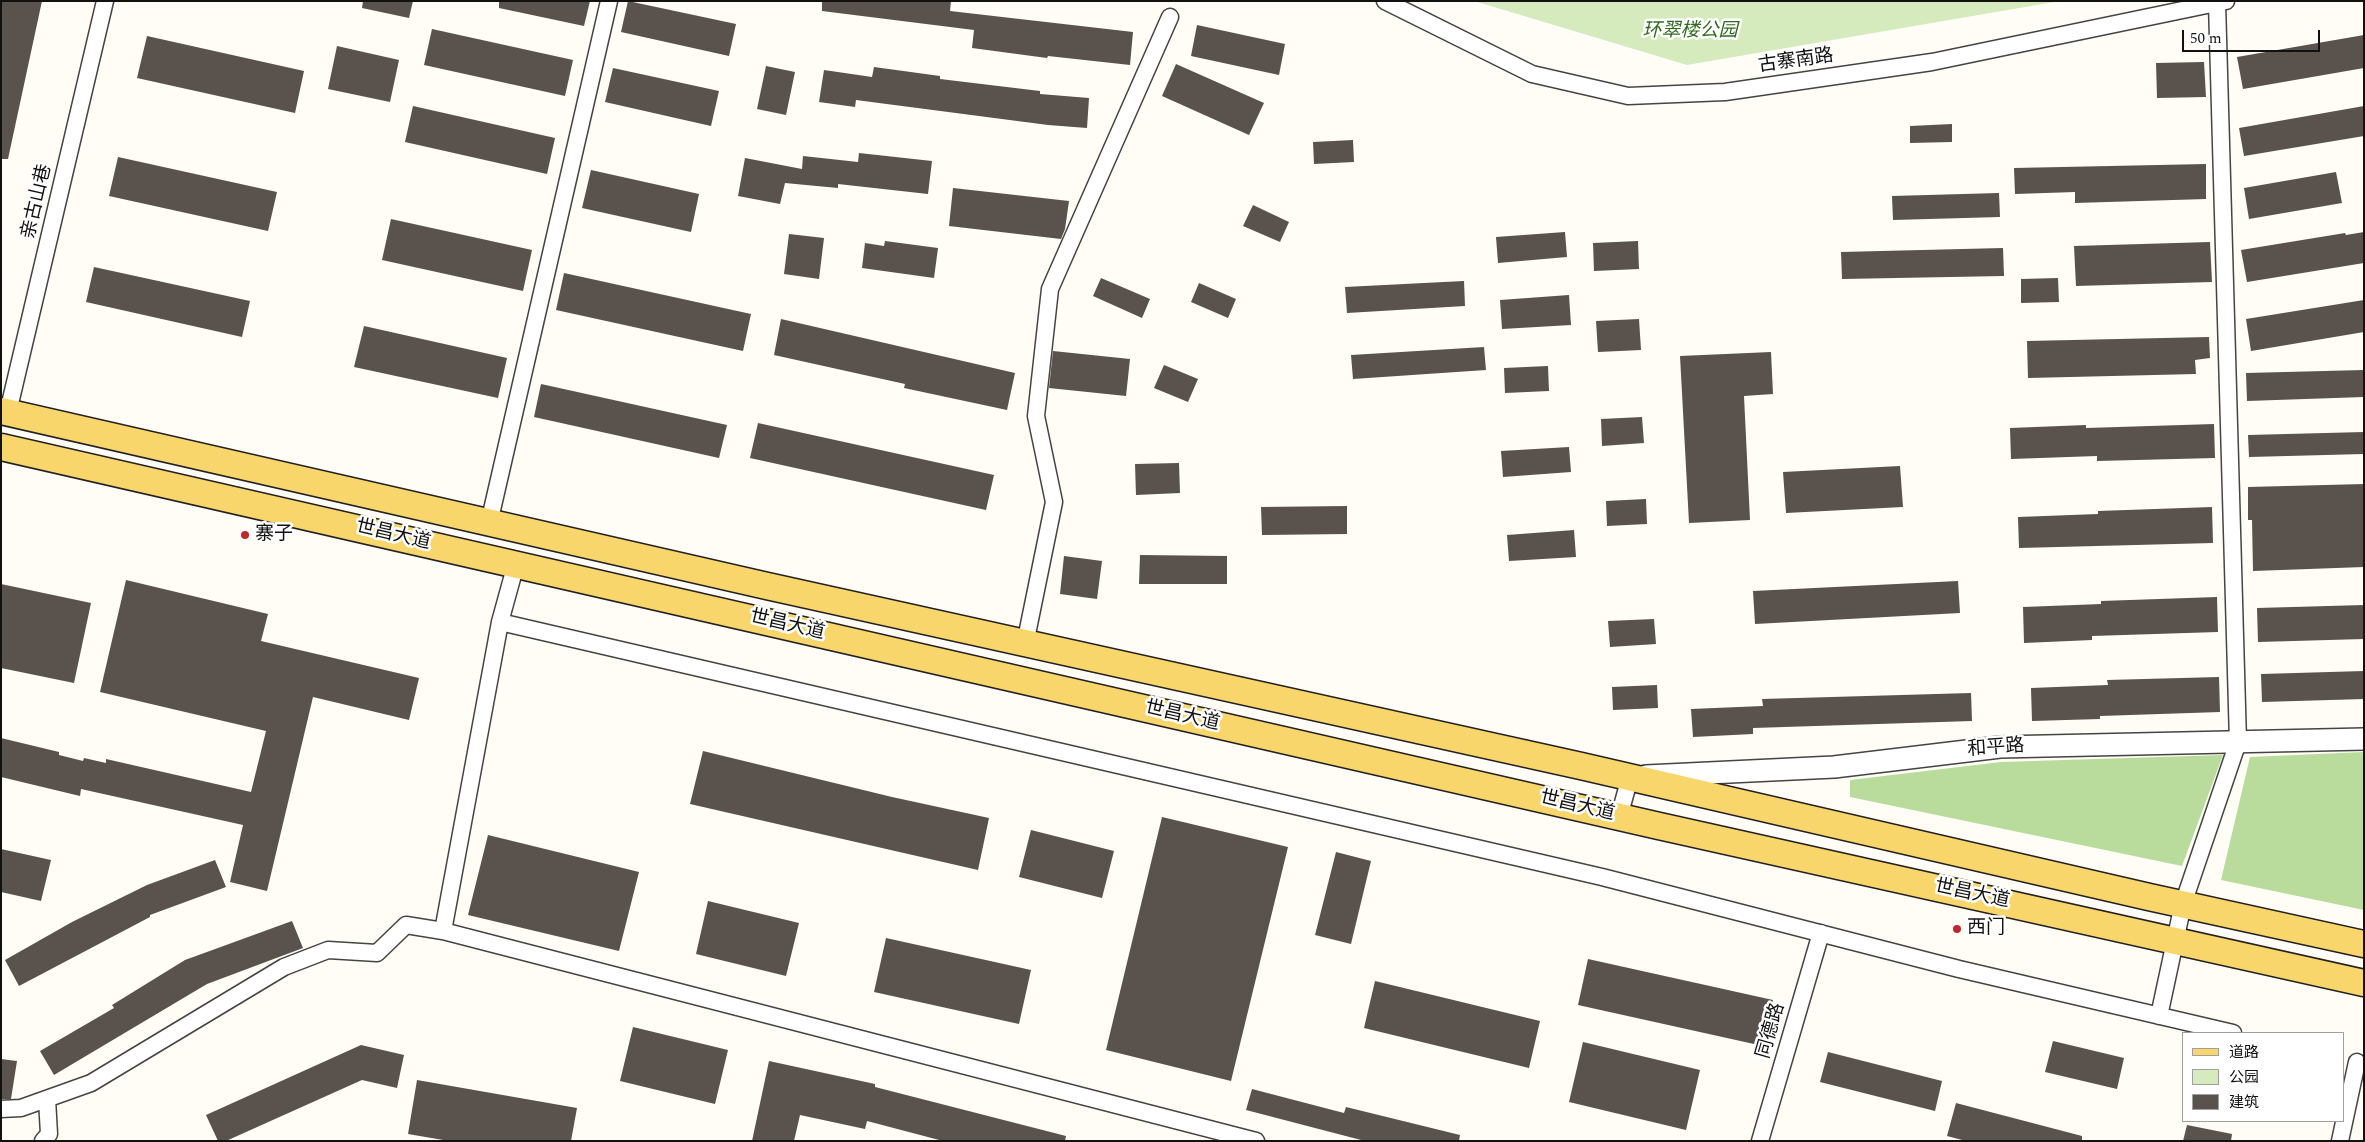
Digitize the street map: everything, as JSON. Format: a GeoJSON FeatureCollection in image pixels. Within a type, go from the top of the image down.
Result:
{"type":"FeatureCollection","features":[{"type":"Feature","properties":{"kind":"main road","name":"世昌大道"},"geometry":{"type":"LineString","coordinates":[[5,411],[489,523],[2364,944]]}},
{"type":"Feature","properties":{"kind":"main road","name":"世昌大道"},"geometry":{"type":"LineString","coordinates":[[1,447],[1619,817],[2364,983]]}},
{"type":"Feature","properties":{"kind":"street","name":"亲古山巷"},"geometry":{"type":"LineString","coordinates":[[5,411],[105,1]]}},
{"type":"Feature","properties":{"kind":"street"},"geometry":{"type":"LineString","coordinates":[[489,523],[609,1]]}},
{"type":"Feature","properties":{"kind":"street","name":"古寨南路"},"geometry":{"type":"LineString","coordinates":[[1385,1],[1532,74],[1628,96],[1725,92],[1932,62],[2222,2]]}},
{"type":"Feature","properties":{"kind":"street"},"geometry":{"type":"LineString","coordinates":[[2159,1016],[2183,904],[2238,742],[2222,2]]}},
{"type":"Feature","properties":{"kind":"street"},"geometry":{"type":"LineString","coordinates":[[1025,644],[1054,502],[1036,416],[1050,289],[1170,17]]}},
{"type":"Feature","properties":{"kind":"street"},"geometry":{"type":"LineString","coordinates":[[443,931],[500,622],[516,564]]}},
{"type":"Feature","properties":{"kind":"street"},"geometry":{"type":"LineString","coordinates":[[500,622],[1583,873],[1821,934],[2229,1032]]}},
{"type":"Feature","properties":{"kind":"street","name":"和平路"},"geometry":{"type":"LineString","coordinates":[[1630,778],[1834,767],[2000,747],[2364,739]]}},
{"type":"Feature","properties":{"kind":"street"},"geometry":{"type":"LineString","coordinates":[[1619,817],[1630,778]]}},
{"type":"Feature","properties":{"kind":"street"},"geometry":{"type":"LineString","coordinates":[[1,1109],[21,1108],[90,1083],[284,968],[328,950],[377,953],[406,926],[443,931],[1256,1141]]}},
{"type":"Feature","properties":{"kind":"street","name":"同德路"},"geometry":{"type":"LineString","coordinates":[[1760,1141],[1821,934]]}},
{"type":"Feature","properties":{"kind":"street"},"geometry":{"type":"LineString","coordinates":[[2345,1115],[2355,1062]]}},
{"type":"Feature","properties":{"kind":"street"},"geometry":{"type":"LineString","coordinates":[[43,1141],[49,1134],[47,1099]]}},
{"type":"Feature","properties":{"kind":"street"},"geometry":{"type":"LineString","coordinates":[[2340,1141],[2344,1122]]}},
{"type":"Feature","properties":{"kind":"green space","name":"环翠楼公园"},"geometry":{"type":"Polygon","coordinates":[[[1474,1],[2060,1],[1687,65],[1474,1]]]}},
{"type":"Feature","properties":{"kind":"green space"},"geometry":{"type":"Polygon","coordinates":[[[2364,752],[2364,910],[2221,880],[2250,757],[2364,752]]]}},
{"type":"Feature","properties":{"kind":"green space"},"geometry":{"type":"Polygon","coordinates":[[[2223,755],[2182,866],[1850,797],[1850,780],[2001,762],[2223,755]]]}},
{"type":"Feature","properties":{"kind":"building"},"geometry":{"type":"Polygon","coordinates":[[[1,1],[42,1],[8,159],[1,159],[1,1]]]}},
{"type":"Feature","properties":{"kind":"building"},"geometry":{"type":"Polygon","coordinates":[[[363,1],[413,1],[409,18],[362,8],[363,1]]]}},
{"type":"Feature","properties":{"kind":"building"},"geometry":{"type":"Polygon","coordinates":[[[499,1],[590,1],[584,26],[499,8],[499,1]]]}},
{"type":"Feature","properties":{"kind":"building"},"geometry":{"type":"Polygon","coordinates":[[[628,1],[736,24],[729,56],[621,32],[628,1]]]}},
{"type":"Feature","properties":{"kind":"building"},"geometry":{"type":"Polygon","coordinates":[[[822,1],[951,1],[950,11],[1133,32],[1130,65],[1048,56],[1047,58],[972,48],[974,30],[822,11],[822,1]]]}},
{"type":"Feature","properties":{"kind":"building"},"geometry":{"type":"Polygon","coordinates":[[[1197,25],[1285,44],[1279,75],[1191,56],[1197,25]]]}},
{"type":"Feature","properties":{"kind":"building"},"geometry":{"type":"Polygon","coordinates":[[[432,29],[573,60],[565,96],[424,65],[432,29]]]}},
{"type":"Feature","properties":{"kind":"building"},"geometry":{"type":"Polygon","coordinates":[[[2364,35],[2364,68],[2243,89],[2237,57],[2364,35]]]}},
{"type":"Feature","properties":{"kind":"building"},"geometry":{"type":"Polygon","coordinates":[[[147,36],[304,71],[295,113],[137,78],[147,36]]]}},
{"type":"Feature","properties":{"kind":"building"},"geometry":{"type":"Polygon","coordinates":[[[337,46],[399,60],[390,102],[328,89],[337,46]]]}},
{"type":"Feature","properties":{"kind":"building"},"geometry":{"type":"Polygon","coordinates":[[[2204,62],[2206,97],[2157,98],[2156,63],[2204,62]]]}},
{"type":"Feature","properties":{"kind":"building"},"geometry":{"type":"Polygon","coordinates":[[[1176,64],[1264,103],[1249,135],[1162,96],[1176,64]]]}},
{"type":"Feature","properties":{"kind":"building"},"geometry":{"type":"Polygon","coordinates":[[[766,66],[795,72],[786,115],[757,109],[766,66]]]}},
{"type":"Feature","properties":{"kind":"building"},"geometry":{"type":"Polygon","coordinates":[[[874,67],[940,76],[940,79],[1040,91],[1040,94],[1089,98],[1087,128],[1048,125],[856,100],[855,107],[819,102],[824,70],[872,77],[874,67]]]}},
{"type":"Feature","properties":{"kind":"building"},"geometry":{"type":"Polygon","coordinates":[[[613,68],[719,91],[711,126],[605,102],[613,68]]]}},
{"type":"Feature","properties":{"kind":"building"},"geometry":{"type":"Polygon","coordinates":[[[413,106],[555,138],[547,174],[405,142],[413,106]]]}},
{"type":"Feature","properties":{"kind":"building"},"geometry":{"type":"Polygon","coordinates":[[[2364,106],[2364,136],[2244,156],[2239,128],[2364,106]]]}},
{"type":"Feature","properties":{"kind":"building"},"geometry":{"type":"Polygon","coordinates":[[[1952,124],[1952,142],[1910,143],[1910,126],[1952,124]]]}},
{"type":"Feature","properties":{"kind":"building"},"geometry":{"type":"Polygon","coordinates":[[[1353,140],[1354,162],[1314,164],[1313,142],[1353,140]]]}},
{"type":"Feature","properties":{"kind":"building"},"geometry":{"type":"Polygon","coordinates":[[[859,153],[932,161],[928,194],[838,184],[838,188],[785,183],[780,204],[738,196],[745,158],[802,169],[803,156],[858,162],[859,153]]]}},
{"type":"Feature","properties":{"kind":"building"},"geometry":{"type":"Polygon","coordinates":[[[118,157],[277,192],[268,231],[109,196],[118,157]]]}},
{"type":"Feature","properties":{"kind":"building"},"geometry":{"type":"Polygon","coordinates":[[[2206,164],[2206,199],[2075,203],[2075,192],[2015,194],[2014,168],[2206,164]]]}},
{"type":"Feature","properties":{"kind":"building"},"geometry":{"type":"Polygon","coordinates":[[[591,170],[699,194],[691,232],[582,208],[591,170]]]}},
{"type":"Feature","properties":{"kind":"building"},"geometry":{"type":"Polygon","coordinates":[[[2336,172],[2342,203],[2249,219],[2244,188],[2336,172]]]}},
{"type":"Feature","properties":{"kind":"building"},"geometry":{"type":"Polygon","coordinates":[[[953,188],[1069,201],[1065,229],[1061,239],[949,226],[953,188]]]}},
{"type":"Feature","properties":{"kind":"building"},"geometry":{"type":"Polygon","coordinates":[[[1999,193],[2000,217],[1893,220],[1892,196],[1999,193]]]}},
{"type":"Feature","properties":{"kind":"building"},"geometry":{"type":"Polygon","coordinates":[[[1253,205],[1289,222],[1280,242],[1243,226],[1253,205]]]}},
{"type":"Feature","properties":{"kind":"building"},"geometry":{"type":"Polygon","coordinates":[[[391,219],[532,250],[523,291],[382,260],[391,219]]]}},
{"type":"Feature","properties":{"kind":"building"},"geometry":{"type":"Polygon","coordinates":[[[1565,232],[1567,257],[1498,263],[1496,237],[1565,232]]]}},
{"type":"Feature","properties":{"kind":"building"},"geometry":{"type":"Polygon","coordinates":[[[2364,232],[2364,263],[2247,282],[2241,250],[2345,233],[2346,235],[2364,232]]]}},
{"type":"Feature","properties":{"kind":"building"},"geometry":{"type":"Polygon","coordinates":[[[789,234],[824,238],[819,279],[784,274],[789,234]]]}},
{"type":"Feature","properties":{"kind":"building"},"geometry":{"type":"Polygon","coordinates":[[[885,241],[938,248],[934,278],[862,268],[865,243],[884,246],[885,241]]]}},
{"type":"Feature","properties":{"kind":"building"},"geometry":{"type":"Polygon","coordinates":[[[1638,241],[1639,269],[1594,271],[1593,243],[1638,241]]]}},
{"type":"Feature","properties":{"kind":"building"},"geometry":{"type":"Polygon","coordinates":[[[2210,242],[2212,282],[2076,286],[2074,246],[2210,242]]]}},
{"type":"Feature","properties":{"kind":"building"},"geometry":{"type":"Polygon","coordinates":[[[2003,248],[2004,276],[1842,279],[1841,252],[2003,248]]]}},
{"type":"Feature","properties":{"kind":"building"},"geometry":{"type":"Polygon","coordinates":[[[94,267],[250,301],[242,337],[86,302],[94,267]]]}},
{"type":"Feature","properties":{"kind":"building"},"geometry":{"type":"Polygon","coordinates":[[[564,273],[751,314],[743,351],[556,310],[564,273]]]}},
{"type":"Feature","properties":{"kind":"building"},"geometry":{"type":"Polygon","coordinates":[[[1101,278],[1150,299],[1142,318],[1093,296],[1101,278]]]}},
{"type":"Feature","properties":{"kind":"building"},"geometry":{"type":"Polygon","coordinates":[[[2058,278],[2059,302],[2021,303],[2021,279],[2058,278]]]}},
{"type":"Feature","properties":{"kind":"building"},"geometry":{"type":"Polygon","coordinates":[[[1464,281],[1465,306],[1347,313],[1345,287],[1464,281]]]}},
{"type":"Feature","properties":{"kind":"building"},"geometry":{"type":"Polygon","coordinates":[[[1199,283],[1236,299],[1228,318],[1191,302],[1199,283]]]}},
{"type":"Feature","properties":{"kind":"building"},"geometry":{"type":"Polygon","coordinates":[[[1569,295],[1571,325],[1502,329],[1500,300],[1569,295]]]}},
{"type":"Feature","properties":{"kind":"building"},"geometry":{"type":"Polygon","coordinates":[[[2364,300],[2364,332],[2251,351],[2246,319],[2364,300]]]}},
{"type":"Feature","properties":{"kind":"building"},"geometry":{"type":"Polygon","coordinates":[[[781,319],[1015,373],[1007,410],[904,388],[905,384],[774,355],[781,319]]]}},
{"type":"Feature","properties":{"kind":"building"},"geometry":{"type":"Polygon","coordinates":[[[1639,319],[1641,350],[1598,352],[1596,321],[1639,319]]]}},
{"type":"Feature","properties":{"kind":"building"},"geometry":{"type":"Polygon","coordinates":[[[364,326],[507,358],[498,398],[354,367],[364,326]]]}},
{"type":"Feature","properties":{"kind":"building"},"geometry":{"type":"Polygon","coordinates":[[[2209,337],[2210,358],[2195,360],[2196,374],[2028,378],[2027,341],[2209,337]]]}},
{"type":"Feature","properties":{"kind":"building"},"geometry":{"type":"Polygon","coordinates":[[[1484,347],[1486,370],[1353,379],[1351,355],[1484,347]]]}},
{"type":"Feature","properties":{"kind":"building"},"geometry":{"type":"Polygon","coordinates":[[[1053,351],[1130,359],[1126,396],[1049,388],[1053,351]]]}},
{"type":"Feature","properties":{"kind":"building"},"geometry":{"type":"Polygon","coordinates":[[[1771,352],[1773,394],[1744,396],[1750,520],[1689,523],[1680,356],[1771,352]]]}},
{"type":"Feature","properties":{"kind":"building"},"geometry":{"type":"Polygon","coordinates":[[[1164,365],[1198,379],[1188,402],[1154,388],[1164,365]]]}},
{"type":"Feature","properties":{"kind":"building"},"geometry":{"type":"Polygon","coordinates":[[[1548,366],[1549,391],[1505,393],[1504,368],[1548,366]]]}},
{"type":"Feature","properties":{"kind":"building"},"geometry":{"type":"Polygon","coordinates":[[[2364,370],[2364,397],[2247,401],[2246,373],[2364,370]]]}},
{"type":"Feature","properties":{"kind":"building"},"geometry":{"type":"Polygon","coordinates":[[[541,384],[727,425],[719,458],[534,417],[541,384]]]}},
{"type":"Feature","properties":{"kind":"building"},"geometry":{"type":"Polygon","coordinates":[[[1642,417],[1644,443],[1602,446],[1601,419],[1642,417]]]}},
{"type":"Feature","properties":{"kind":"building"},"geometry":{"type":"Polygon","coordinates":[[[758,423],[994,475],[986,510],[750,458],[758,423]]]}},
{"type":"Feature","properties":{"kind":"building"},"geometry":{"type":"Polygon","coordinates":[[[2214,424],[2215,458],[2097,461],[2097,456],[2011,459],[2010,428],[2086,425],[2086,428],[2214,424]]]}},
{"type":"Feature","properties":{"kind":"building"},"geometry":{"type":"Polygon","coordinates":[[[2364,432],[2364,454],[2249,457],[2248,435],[2364,432]]]}},
{"type":"Feature","properties":{"kind":"building"},"geometry":{"type":"Polygon","coordinates":[[[1569,447],[1571,472],[1503,477],[1501,451],[1569,447]]]}},
{"type":"Feature","properties":{"kind":"building"},"geometry":{"type":"Polygon","coordinates":[[[1179,463],[1180,493],[1136,495],[1135,464],[1179,463]]]}},
{"type":"Feature","properties":{"kind":"building"},"geometry":{"type":"Polygon","coordinates":[[[1900,466],[1903,507],[1786,513],[1783,472],[1900,466]]]}},
{"type":"Feature","properties":{"kind":"building"},"geometry":{"type":"Polygon","coordinates":[[[2364,484],[2364,567],[2253,571],[2252,520],[2248,520],[2248,487],[2364,484]]]}},
{"type":"Feature","properties":{"kind":"building"},"geometry":{"type":"Polygon","coordinates":[[[1646,499],[1647,524],[1607,526],[1606,501],[1646,499]]]}},
{"type":"Feature","properties":{"kind":"building"},"geometry":{"type":"Polygon","coordinates":[[[1347,506],[1347,534],[1262,535],[1261,507],[1347,506]]]}},
{"type":"Feature","properties":{"kind":"building"},"geometry":{"type":"Polygon","coordinates":[[[2212,507],[2213,543],[2019,548],[2018,517],[2098,514],[2098,511],[2212,507]]]}},
{"type":"Feature","properties":{"kind":"building"},"geometry":{"type":"Polygon","coordinates":[[[1574,530],[1576,557],[1509,561],[1507,535],[1574,530]]]}},
{"type":"Feature","properties":{"kind":"building"},"geometry":{"type":"Polygon","coordinates":[[[1140,555],[1227,556],[1227,584],[1139,584],[1140,555]]]}},
{"type":"Feature","properties":{"kind":"building"},"geometry":{"type":"Polygon","coordinates":[[[1064,556],[1102,561],[1097,599],[1060,594],[1064,556]]]}},
{"type":"Feature","properties":{"kind":"building"},"geometry":{"type":"Polygon","coordinates":[[[126,580],[268,614],[261,641],[419,678],[409,720],[313,697],[267,891],[230,882],[243,825],[81,789],[80,796],[1,777],[1,738],[59,752],[59,755],[83,761],[84,758],[106,763],[106,759],[251,792],[266,731],[100,692],[126,580]]]}},
{"type":"Feature","properties":{"kind":"building"},"geometry":{"type":"Polygon","coordinates":[[[1958,581],[1960,613],[1755,624],[1753,591],[1958,581]]]}},
{"type":"Feature","properties":{"kind":"building"},"geometry":{"type":"Polygon","coordinates":[[[1,584],[91,603],[74,683],[1,668],[1,584]]]}},
{"type":"Feature","properties":{"kind":"building"},"geometry":{"type":"Polygon","coordinates":[[[2217,597],[2218,632],[2092,636],[2092,640],[2024,643],[2023,607],[2101,604],[2101,601],[2217,597]]]}},
{"type":"Feature","properties":{"kind":"building"},"geometry":{"type":"Polygon","coordinates":[[[2364,605],[2364,639],[2258,642],[2257,608],[2364,605]]]}},
{"type":"Feature","properties":{"kind":"building"},"geometry":{"type":"Polygon","coordinates":[[[1654,619],[1656,644],[1610,647],[1608,621],[1654,619]]]}},
{"type":"Feature","properties":{"kind":"building"},"geometry":{"type":"Polygon","coordinates":[[[2364,671],[2364,699],[2262,702],[2261,674],[2364,671]]]}},
{"type":"Feature","properties":{"kind":"building"},"geometry":{"type":"Polygon","coordinates":[[[2219,677],[2220,712],[2100,716],[2100,719],[2032,721],[2031,688],[2108,685],[2107,680],[2219,677]]]}},
{"type":"Feature","properties":{"kind":"building"},"geometry":{"type":"Polygon","coordinates":[[[1657,685],[1658,708],[1613,710],[1612,687],[1657,685]]]}},
{"type":"Feature","properties":{"kind":"building"},"geometry":{"type":"Polygon","coordinates":[[[1971,693],[1972,721],[1753,728],[1753,734],[1693,737],[1691,709],[1763,706],[1762,699],[1971,693]]]}},
{"type":"Feature","properties":{"kind":"building"},"geometry":{"type":"Polygon","coordinates":[[[703,751],[892,797],[989,818],[978,870],[690,804],[703,751]]]}},
{"type":"Feature","properties":{"kind":"building"},"geometry":{"type":"Polygon","coordinates":[[[1162,817],[1288,847],[1231,1081],[1106,1050],[1162,817]]]}},
{"type":"Feature","properties":{"kind":"building"},"geometry":{"type":"Polygon","coordinates":[[[1031,830],[1114,851],[1102,898],[1019,877],[1031,830]]]}},
{"type":"Feature","properties":{"kind":"building"},"geometry":{"type":"Polygon","coordinates":[[[488,835],[639,872],[619,951],[468,915],[488,835]]]}},
{"type":"Feature","properties":{"kind":"building"},"geometry":{"type":"Polygon","coordinates":[[[1,849],[51,860],[41,901],[1,892],[1,849]]]}},
{"type":"Feature","properties":{"kind":"building"},"geometry":{"type":"Polygon","coordinates":[[[1336,852],[1371,861],[1351,944],[1315,935],[1336,852]]]}},
{"type":"Feature","properties":{"kind":"building"},"geometry":{"type":"Polygon","coordinates":[[[215,860],[226,887],[150,915],[150,917],[19,986],[5,960],[72,922],[147,885],[215,860]]]}},
{"type":"Feature","properties":{"kind":"building"},"geometry":{"type":"Polygon","coordinates":[[[708,901],[799,923],[786,976],[696,954],[708,901]]]}},
{"type":"Feature","properties":{"kind":"building"},"geometry":{"type":"Polygon","coordinates":[[[292,921],[303,948],[207,984],[54,1075],[40,1051],[114,1008],[112,1005],[185,960],[292,921]]]}},
{"type":"Feature","properties":{"kind":"building"},"geometry":{"type":"Polygon","coordinates":[[[886,938],[1031,970],[1019,1024],[874,992],[886,938]]]}},
{"type":"Feature","properties":{"kind":"building"},"geometry":{"type":"Polygon","coordinates":[[[1588,959],[1773,1000],[1763,1046],[1578,1005],[1588,959]]]}},
{"type":"Feature","properties":{"kind":"building"},"geometry":{"type":"Polygon","coordinates":[[[1375,981],[1540,1021],[1529,1068],[1364,1028],[1375,981]]]}},
{"type":"Feature","properties":{"kind":"building"},"geometry":{"type":"Polygon","coordinates":[[[633,1027],[728,1050],[715,1104],[620,1081],[633,1027]]]}},
{"type":"Feature","properties":{"kind":"building"},"geometry":{"type":"Polygon","coordinates":[[[2053,1041],[2124,1058],[2117,1089],[2045,1072],[2053,1041]]]}},
{"type":"Feature","properties":{"kind":"building"},"geometry":{"type":"Polygon","coordinates":[[[1583,1042],[1700,1070],[1686,1130],[1569,1102],[1583,1042]]]}},
{"type":"Feature","properties":{"kind":"building"},"geometry":{"type":"Polygon","coordinates":[[[361,1045],[404,1055],[397,1088],[362,1080],[226,1141],[218,1141],[206,1115],[361,1045]]]}},
{"type":"Feature","properties":{"kind":"building"},"geometry":{"type":"Polygon","coordinates":[[[1828,1052],[1942,1081],[1935,1111],[1820,1082],[1828,1052]]]}},
{"type":"Feature","properties":{"kind":"building"},"geometry":{"type":"Polygon","coordinates":[[[1,1059],[17,1061],[11,1099],[1,1099],[1,1059]]]}},
{"type":"Feature","properties":{"kind":"building"},"geometry":{"type":"Polygon","coordinates":[[[769,1061],[875,1084],[875,1087],[1066,1136],[1065,1141],[943,1141],[867,1121],[865,1129],[800,1115],[794,1141],[752,1141],[769,1061]]]}},
{"type":"Feature","properties":{"kind":"building"},"geometry":{"type":"Polygon","coordinates":[[[417,1080],[577,1108],[571,1141],[449,1141],[408,1134],[417,1080]]]}},
{"type":"Feature","properties":{"kind":"building"},"geometry":{"type":"Polygon","coordinates":[[[1252,1089],[1344,1113],[1346,1107],[1460,1135],[1459,1141],[1365,1141],[1246,1110],[1252,1089]]]}},
{"type":"Feature","properties":{"kind":"building"},"geometry":{"type":"Polygon","coordinates":[[[1956,1103],[2082,1136],[2082,1141],[1966,1141],[1947,1136],[1956,1103]]]}},
{"type":"Feature","properties":{"kind":"building"},"geometry":{"type":"Polygon","coordinates":[[[2187,1125],[2232,1134],[2231,1141],[2183,1141],[2187,1125]]]}},
{"type":"Feature","properties":{"kind":"place","name":"寨子"},"geometry":{"type":"Point","coordinates":[245,535]}},
{"type":"Feature","properties":{"kind":"place","name":"西门"},"geometry":{"type":"Point","coordinates":[1957,929]}}]}
